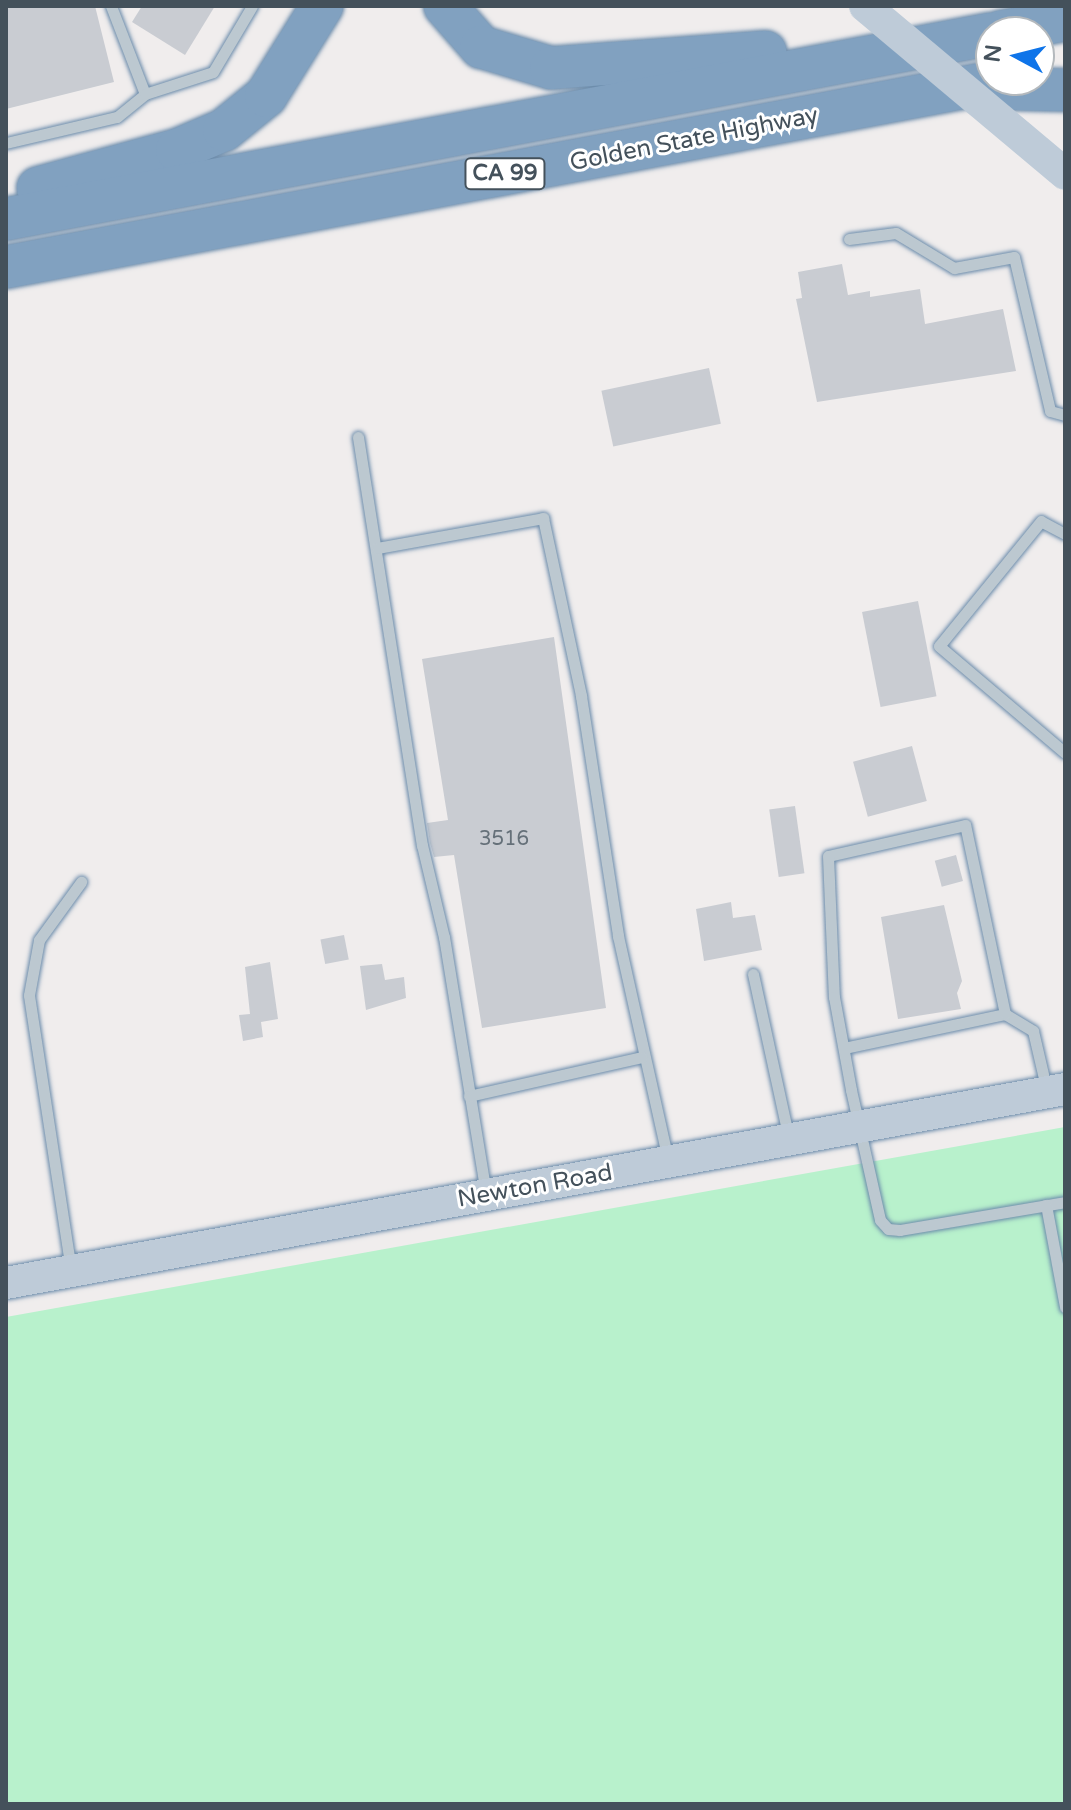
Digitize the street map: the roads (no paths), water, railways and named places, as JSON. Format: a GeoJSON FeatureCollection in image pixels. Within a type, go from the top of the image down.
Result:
{"type":"FeatureCollection","features":[{"type":"Feature","properties":{"kind":"highway"},"geometry":{"type":"LineString","coordinates":[[6,197],[177,150],[224,130],[266,96],[322,6]]}},
{"type":"Feature","properties":{"kind":"highway"},"geometry":{"type":"LineString","coordinates":[[445,6],[481,47],[551,68],[811,48],[858,58]]}},
{"type":"Feature","properties":{"kind":"highway","name":"Golden State Highway"},"geometry":{"type":"LineString","coordinates":[[6,219],[975,37]]}},
{"type":"Feature","properties":{"kind":"highway","name":"Golden State Highway"},"geometry":{"type":"LineString","coordinates":[[6,267],[975,86]]}},
{"type":"Feature","properties":{"kind":"street"},"geometry":{"type":"LineString","coordinates":[[865,6],[1065,174]]}},
{"type":"Feature","properties":{"kind":"street","name":"Newton Road"},"geometry":{"type":"LineString","coordinates":[[6,1283],[1056,1090]]}},
{"type":"Feature","properties":{"kind":"lane"},"geometry":{"type":"LineString","coordinates":[[111,6],[145,94]]}},
{"type":"Feature","properties":{"kind":"lane"},"geometry":{"type":"LineString","coordinates":[[6,143],[117,117],[145,94],[213,72],[252,6]]}},
{"type":"Feature","properties":{"kind":"lane"},"geometry":{"type":"LineString","coordinates":[[849,239],[896,233],[954,268],[1014,257],[1050,411],[1065,415]]}},
{"type":"Feature","properties":{"kind":"lane"},"geometry":{"type":"LineString","coordinates":[[358,437],[422,845],[444,937],[486,1195]]}},
{"type":"Feature","properties":{"kind":"lane"},"geometry":{"type":"LineString","coordinates":[[377,548],[543,518],[581,696],[642,1057],[668,1162]]}},
{"type":"Feature","properties":{"kind":"lane"},"geometry":{"type":"LineString","coordinates":[[1065,534],[1041,521],[939,646],[1065,753]]}},
{"type":"Feature","properties":{"kind":"lane"},"geometry":{"type":"LineString","coordinates":[[1005,1014],[965,825],[828,856],[834,997],[880,1220],[888,1229],[1065,1202]]}},
{"type":"Feature","properties":{"kind":"lane"},"geometry":{"type":"LineString","coordinates":[[71,1271],[29,995],[39,940],[81,882]]}},
{"type":"Feature","properties":{"kind":"lane"},"geometry":{"type":"LineString","coordinates":[[753,974],[789,1139]]}},
{"type":"Feature","properties":{"kind":"lane"},"geometry":{"type":"LineString","coordinates":[[844,1048],[1005,1014],[1033,1031],[1056,1090]]}},
{"type":"Feature","properties":{"kind":"lane"},"geometry":{"type":"LineString","coordinates":[[469,1096],[642,1057]]}},
{"type":"Feature","properties":{"kind":"lane"},"geometry":{"type":"LineString","coordinates":[[1046,1205],[1065,1307]]}}]}
